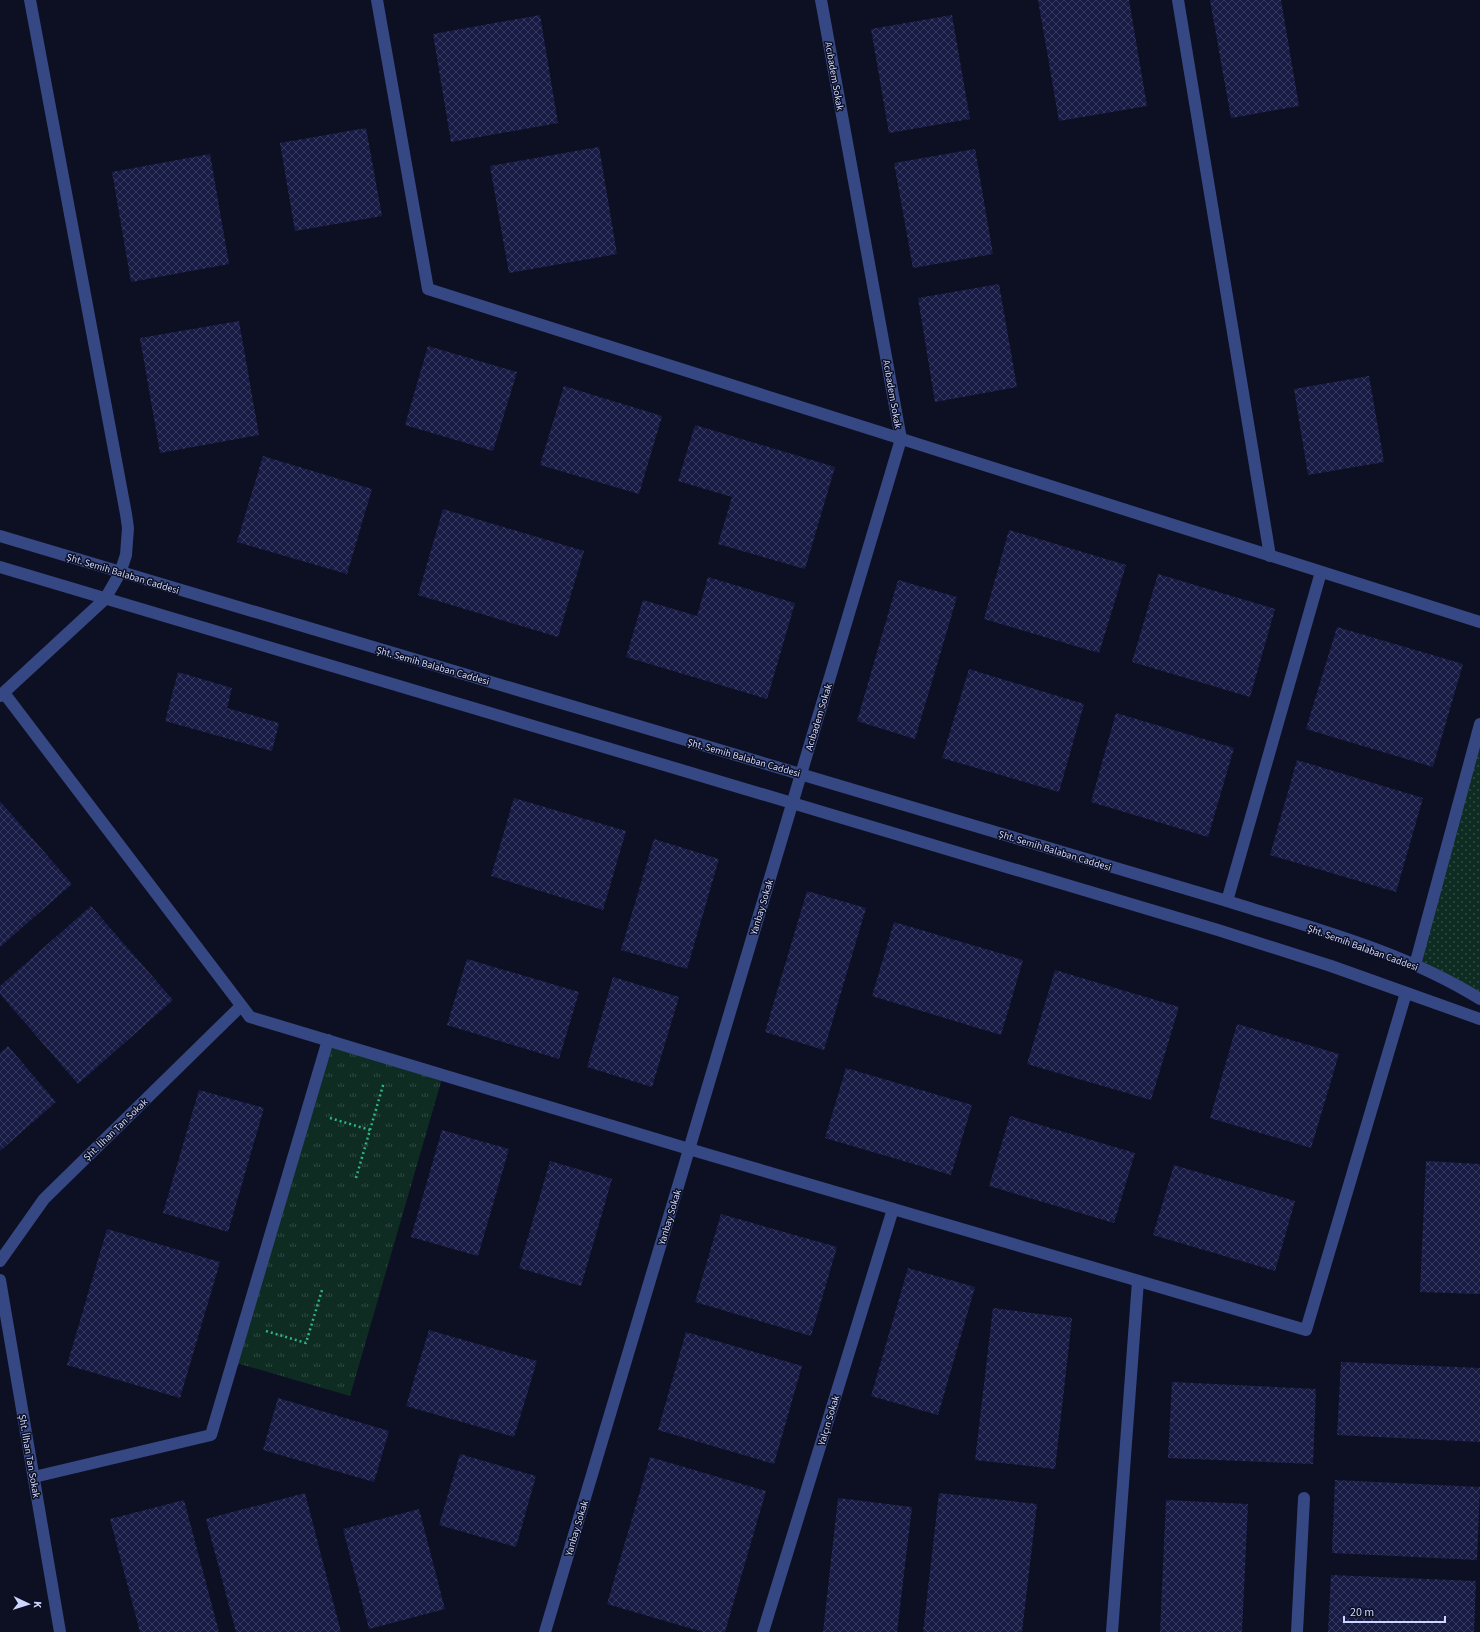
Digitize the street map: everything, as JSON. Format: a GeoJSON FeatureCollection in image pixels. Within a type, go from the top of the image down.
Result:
{"type":"FeatureCollection","features":[{"type":"Feature","properties":{"kind":"street"},"geometry":{"type":"LineString","coordinates":[[30,0],[126,514],[128,543],[120,573],[105,599],[2,695],[250,1017],[689,1149],[1306,1330],[1406,993]]}},
{"type":"Feature","properties":{"kind":"street"},"geometry":{"type":"LineString","coordinates":[[377,0],[428,289],[1480,622]]}},
{"type":"Feature","properties":{"kind":"street","name":"Acıbadem Sokak"},"geometry":{"type":"LineString","coordinates":[[792,803],[901,439],[821,0]]}},
{"type":"Feature","properties":{"kind":"street"},"geometry":{"type":"LineString","coordinates":[[1178,0],[1270,556]]}},
{"type":"Feature","properties":{"kind":"street","name":"Şht. Semih Balaban Caddesi"},"geometry":{"type":"LineString","coordinates":[[0,536],[120,573],[1227,901],[1341,938],[1415,965],[1480,999]]}},
{"type":"Feature","properties":{"kind":"street"},"geometry":{"type":"LineString","coordinates":[[0,567],[1218,930],[1332,966],[1480,1019]]}},
{"type":"Feature","properties":{"kind":"street"},"geometry":{"type":"LineString","coordinates":[[1227,901],[1321,572]]}},
{"type":"Feature","properties":{"kind":"street"},"geometry":{"type":"LineString","coordinates":[[1415,965],[1480,724]]}},
{"type":"Feature","properties":{"kind":"street","name":"Yanbay Sokak"},"geometry":{"type":"LineString","coordinates":[[545,1632],[792,803]]}},
{"type":"Feature","properties":{"kind":"street","name":"Şht. İlhan Tan Sokak"},"geometry":{"type":"LineString","coordinates":[[0,1261],[44,1199],[241,1006]]}},
{"type":"Feature","properties":{"kind":"street"},"geometry":{"type":"LineString","coordinates":[[34,1478],[212,1435],[328,1040]]}},
{"type":"Feature","properties":{"kind":"street","name":"Yalçın Sokak"},"geometry":{"type":"LineString","coordinates":[[763,1632],[893,1209]]}},
{"type":"Feature","properties":{"kind":"street","name":"Şht. İlhan Tan Sokak"},"geometry":{"type":"LineString","coordinates":[[0,1280],[60,1632]]}},
{"type":"Feature","properties":{"kind":"street"},"geometry":{"type":"LineString","coordinates":[[1112,1632],[1138,1281]]}},
{"type":"Feature","properties":{"kind":"street"},"geometry":{"type":"LineString","coordinates":[[1297,1632],[1304,1498]]}},
{"type":"Feature","properties":{"kind":"path"},"geometry":{"type":"LineString","coordinates":[[356,1178],[391,1059]]}},
{"type":"Feature","properties":{"kind":"path"},"geometry":{"type":"LineString","coordinates":[[307,1112],[370,1130]]}},
{"type":"Feature","properties":{"kind":"path"},"geometry":{"type":"LineString","coordinates":[[245,1324],[306,1343],[322,1290]]}},
{"type":"Feature","properties":{"kind":"green space"},"geometry":{"type":"Polygon","coordinates":[[[1480,724],[1480,999],[1415,965],[1480,724]]]}},
{"type":"Feature","properties":{"kind":"green space"},"geometry":{"type":"Polygon","coordinates":[[[328,1040],[443,1075],[350,1396],[233,1362],[328,1040]]]}},
{"type":"Feature","properties":{"kind":"building"},"geometry":{"type":"Polygon","coordinates":[[[1038,0],[1129,0],[1147,106],[1059,121],[1038,0]]]}},
{"type":"Feature","properties":{"kind":"building"},"geometry":{"type":"Polygon","coordinates":[[[1210,0],[1281,0],[1299,106],[1231,118],[1210,0]]]}},
{"type":"Feature","properties":{"kind":"building"},"geometry":{"type":"Polygon","coordinates":[[[540,15],[558,123],[451,142],[433,34],[540,15]]]}},
{"type":"Feature","properties":{"kind":"building"},"geometry":{"type":"Polygon","coordinates":[[[952,15],[970,119],[889,133],[871,29],[952,15]]]}},
{"type":"Feature","properties":{"kind":"building"},"geometry":{"type":"Polygon","coordinates":[[[366,128],[382,216],[295,231],[280,143],[366,128]]]}},
{"type":"Feature","properties":{"kind":"building"},"geometry":{"type":"Polygon","coordinates":[[[599,147],[617,254],[509,273],[490,166],[599,147]]]}},
{"type":"Feature","properties":{"kind":"building"},"geometry":{"type":"Polygon","coordinates":[[[975,149],[993,254],[913,268],[894,163],[975,149]]]}},
{"type":"Feature","properties":{"kind":"building"},"geometry":{"type":"Polygon","coordinates":[[[210,154],[229,264],[131,282],[112,172],[210,154]]]}},
{"type":"Feature","properties":{"kind":"building"},"geometry":{"type":"Polygon","coordinates":[[[999,284],[1017,387],[935,402],[918,298],[999,284]]]}},
{"type":"Feature","properties":{"kind":"building"},"geometry":{"type":"Polygon","coordinates":[[[239,321],[259,435],[160,453],[140,338],[239,321]]]}},
{"type":"Feature","properties":{"kind":"building"},"geometry":{"type":"Polygon","coordinates":[[[428,346],[517,372],[493,451],[405,425],[428,346]]]}},
{"type":"Feature","properties":{"kind":"building"},"geometry":{"type":"Polygon","coordinates":[[[1369,376],[1384,462],[1308,475],[1294,389],[1369,376]]]}},
{"type":"Feature","properties":{"kind":"building"},"geometry":{"type":"Polygon","coordinates":[[[564,386],[662,416],[639,494],[540,465],[564,386]]]}},
{"type":"Feature","properties":{"kind":"building"},"geometry":{"type":"Polygon","coordinates":[[[695,425],[835,467],[805,569],[718,544],[732,497],[678,481],[695,425]]]}},
{"type":"Feature","properties":{"kind":"building"},"geometry":{"type":"Polygon","coordinates":[[[263,456],[372,489],[347,574],[237,542],[263,456]]]}},
{"type":"Feature","properties":{"kind":"building"},"geometry":{"type":"Polygon","coordinates":[[[443,509],[584,551],[558,637],[418,595],[443,509]]]}},
{"type":"Feature","properties":{"kind":"building"},"geometry":{"type":"Polygon","coordinates":[[[1009,530],[1126,565],[1099,653],[984,619],[1009,530]]]}},
{"type":"Feature","properties":{"kind":"building"},"geometry":{"type":"Polygon","coordinates":[[[1158,574],[1275,609],[1250,697],[1132,662],[1158,574]]]}},
{"type":"Feature","properties":{"kind":"building"},"geometry":{"type":"Polygon","coordinates":[[[708,577],[795,603],[767,699],[626,657],[643,600],[697,616],[708,577]]]}},
{"type":"Feature","properties":{"kind":"building"},"geometry":{"type":"Polygon","coordinates":[[[898,580],[957,597],[915,739],[857,721],[898,580]]]}},
{"type":"Feature","properties":{"kind":"building"},"geometry":{"type":"Polygon","coordinates":[[[1337,627],[1463,664],[1433,767],[1306,729],[1337,627]]]}},
{"type":"Feature","properties":{"kind":"building"},"geometry":{"type":"Polygon","coordinates":[[[969,669],[1084,704],[1059,792],[942,758],[969,669]]]}},
{"type":"Feature","properties":{"kind":"building"},"geometry":{"type":"Polygon","coordinates":[[[178,672],[232,688],[227,708],[279,723],[272,751],[165,721],[178,672]]]}},
{"type":"Feature","properties":{"kind":"building"},"geometry":{"type":"Polygon","coordinates":[[[1116,713],[1234,748],[1208,837],[1091,802],[1116,713]]]}},
{"type":"Feature","properties":{"kind":"building"},"geometry":{"type":"Polygon","coordinates":[[[1297,760],[1423,798],[1396,892],[1270,855],[1297,760]]]}},
{"type":"Feature","properties":{"kind":"building"},"geometry":{"type":"Polygon","coordinates":[[[514,798],[626,831],[603,910],[491,876],[514,798]]]}},
{"type":"Feature","properties":{"kind":"building"},"geometry":{"type":"Polygon","coordinates":[[[0,801],[72,884],[0,947],[0,801]]]}},
{"type":"Feature","properties":{"kind":"building"},"geometry":{"type":"Polygon","coordinates":[[[654,839],[719,859],[687,969],[621,950],[654,839]]]}},
{"type":"Feature","properties":{"kind":"building"},"geometry":{"type":"Polygon","coordinates":[[[807,891],[866,908],[824,1050],[765,1032],[807,891]]]}},
{"type":"Feature","properties":{"kind":"building"},"geometry":{"type":"Polygon","coordinates":[[[91,906],[173,1000],[78,1084],[0,994],[0,986],[91,906]]]}},
{"type":"Feature","properties":{"kind":"building"},"geometry":{"type":"Polygon","coordinates":[[[894,922],[1023,960],[1001,1035],[872,996],[894,922]]]}},
{"type":"Feature","properties":{"kind":"building"},"geometry":{"type":"Polygon","coordinates":[[[467,959],[579,992],[559,1059],[447,1025],[467,959]]]}},
{"type":"Feature","properties":{"kind":"building"},"geometry":{"type":"Polygon","coordinates":[[[1055,970],[1179,1007],[1151,1100],[1027,1064],[1055,970]]]}},
{"type":"Feature","properties":{"kind":"building"},"geometry":{"type":"Polygon","coordinates":[[[613,977],[679,997],[652,1087],[587,1067],[613,977]]]}},
{"type":"Feature","properties":{"kind":"building"},"geometry":{"type":"Polygon","coordinates":[[[1237,1024],[1339,1054],[1311,1148],[1210,1118],[1237,1024]]]}},
{"type":"Feature","properties":{"kind":"building"},"geometry":{"type":"Polygon","coordinates":[[[8,1046],[56,1102],[0,1151],[0,1053],[8,1046]]]}},
{"type":"Feature","properties":{"kind":"building"},"geometry":{"type":"Polygon","coordinates":[[[846,1068],[972,1105],[951,1175],[825,1138],[846,1068]]]}},
{"type":"Feature","properties":{"kind":"building"},"geometry":{"type":"Polygon","coordinates":[[[199,1090],[264,1108],[228,1232],[163,1213],[199,1090]]]}},
{"type":"Feature","properties":{"kind":"building"},"geometry":{"type":"Polygon","coordinates":[[[1010,1116],[1135,1153],[1114,1223],[989,1186],[1010,1116]]]}},
{"type":"Feature","properties":{"kind":"building"},"geometry":{"type":"Polygon","coordinates":[[[442,1130],[509,1149],[478,1256],[411,1237],[442,1130]]]}},
{"type":"Feature","properties":{"kind":"building"},"geometry":{"type":"Polygon","coordinates":[[[550,1161],[612,1179],[581,1286],[519,1268],[550,1161]]]}},
{"type":"Feature","properties":{"kind":"building"},"geometry":{"type":"Polygon","coordinates":[[[1426,1161],[1480,1164],[1480,1294],[1420,1292],[1426,1161]]]}},
{"type":"Feature","properties":{"kind":"building"},"geometry":{"type":"Polygon","coordinates":[[[1174,1165],[1295,1201],[1275,1271],[1153,1235],[1174,1165]]]}},
{"type":"Feature","properties":{"kind":"building"},"geometry":{"type":"Polygon","coordinates":[[[721,1214],[837,1247],[811,1336],[695,1302],[721,1214]]]}},
{"type":"Feature","properties":{"kind":"building"},"geometry":{"type":"Polygon","coordinates":[[[107,1229],[220,1262],[180,1398],[67,1365],[107,1229]]]}},
{"type":"Feature","properties":{"kind":"building"},"geometry":{"type":"Polygon","coordinates":[[[908,1268],[975,1287],[938,1415],[871,1396],[908,1268]]]}},
{"type":"Feature","properties":{"kind":"building"},"geometry":{"type":"Polygon","coordinates":[[[993,1308],[1072,1318],[1055,1469],[975,1460],[993,1308]]]}},
{"type":"Feature","properties":{"kind":"building"},"geometry":{"type":"Polygon","coordinates":[[[429,1330],[537,1361],[514,1437],[406,1406],[429,1330]]]}},
{"type":"Feature","properties":{"kind":"building"},"geometry":{"type":"Polygon","coordinates":[[[686,1332],[802,1366],[774,1464],[658,1430],[686,1332]]]}},
{"type":"Feature","properties":{"kind":"building"},"geometry":{"type":"Polygon","coordinates":[[[1341,1362],[1480,1368],[1480,1442],[1337,1435],[1341,1362]]]}},
{"type":"Feature","properties":{"kind":"building"},"geometry":{"type":"Polygon","coordinates":[[[1172,1382],[1316,1389],[1313,1464],[1168,1458],[1172,1382]]]}},
{"type":"Feature","properties":{"kind":"building"},"geometry":{"type":"Polygon","coordinates":[[[278,1398],[389,1431],[374,1482],[263,1450],[278,1398]]]}},
{"type":"Feature","properties":{"kind":"building"},"geometry":{"type":"Polygon","coordinates":[[[460,1454],[536,1476],[516,1547],[439,1525],[460,1454]]]}},
{"type":"Feature","properties":{"kind":"building"},"geometry":{"type":"Polygon","coordinates":[[[650,1457],[766,1491],[725,1632],[703,1632],[607,1604],[650,1457]]]}},
{"type":"Feature","properties":{"kind":"building"},"geometry":{"type":"Polygon","coordinates":[[[1335,1480],[1480,1487],[1477,1560],[1332,1553],[1335,1480]]]}},
{"type":"Feature","properties":{"kind":"building"},"geometry":{"type":"Polygon","coordinates":[[[305,1493],[341,1632],[236,1632],[206,1519],[305,1493]]]}},
{"type":"Feature","properties":{"kind":"building"},"geometry":{"type":"Polygon","coordinates":[[[939,1493],[1037,1504],[1022,1632],[923,1632],[939,1493]]]}},
{"type":"Feature","properties":{"kind":"building"},"geometry":{"type":"Polygon","coordinates":[[[838,1498],[912,1507],[897,1632],[823,1632],[838,1498]]]}},
{"type":"Feature","properties":{"kind":"building"},"geometry":{"type":"Polygon","coordinates":[[[184,1500],[219,1632],[140,1632],[110,1519],[184,1500]]]}},
{"type":"Feature","properties":{"kind":"building"},"geometry":{"type":"Polygon","coordinates":[[[1166,1500],[1248,1504],[1242,1632],[1160,1632],[1166,1500]]]}},
{"type":"Feature","properties":{"kind":"building"},"geometry":{"type":"Polygon","coordinates":[[[419,1509],[445,1609],[369,1629],[343,1529],[419,1509]]]}},
{"type":"Feature","properties":{"kind":"building"},"geometry":{"type":"Polygon","coordinates":[[[1331,1575],[1476,1581],[1474,1632],[1328,1632],[1331,1575]]]}}]}
